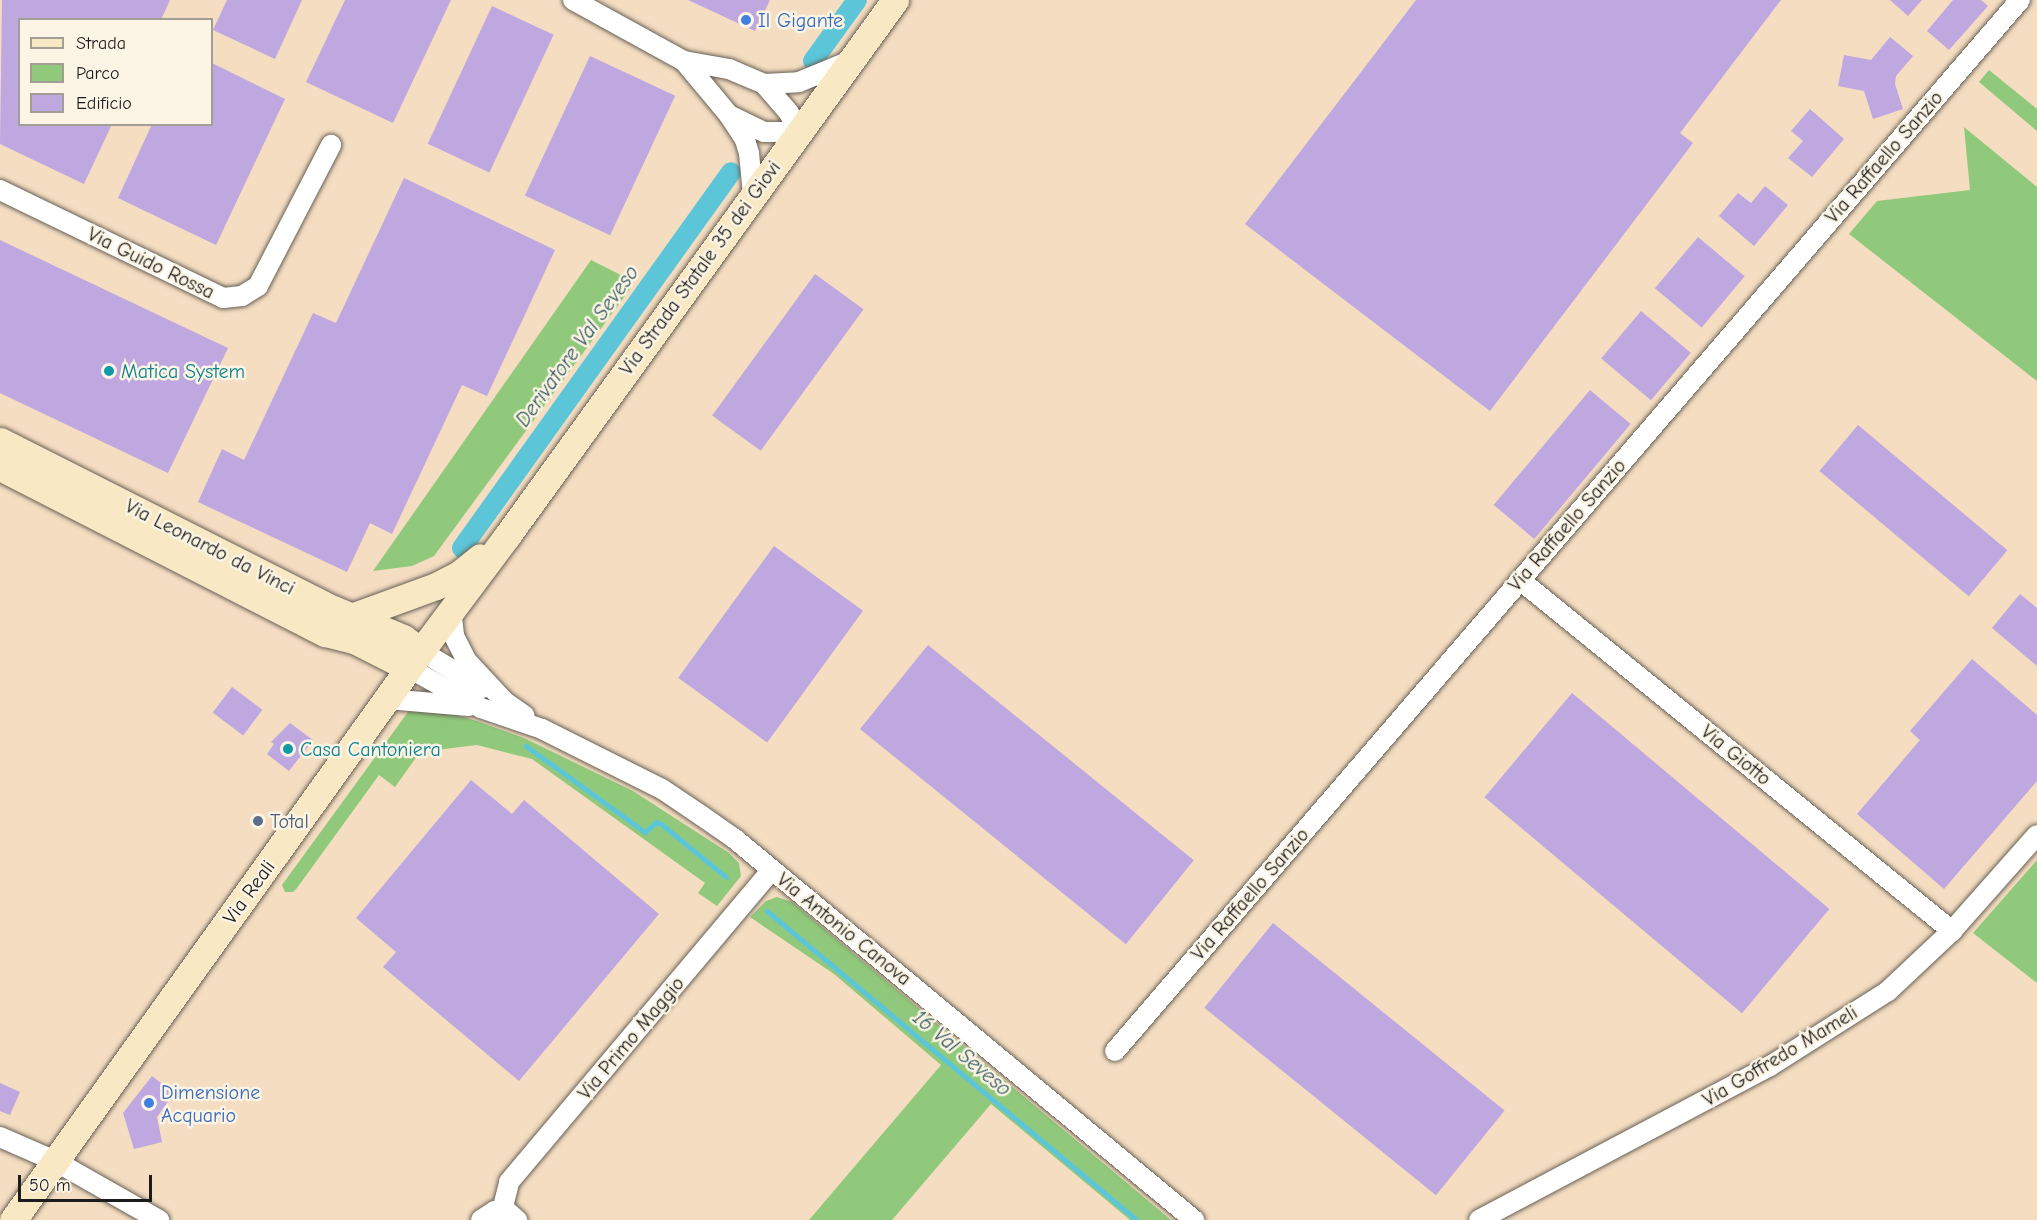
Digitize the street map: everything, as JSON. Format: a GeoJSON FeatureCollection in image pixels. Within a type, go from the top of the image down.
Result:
{"type":"FeatureCollection","features":[{"type":"Feature","properties":{"kind":"main road","name":"Via Strada Statale 35 dei Giovi"},"geometry":{"type":"LineString","coordinates":[[507,536],[894,0]]}},
{"type":"Feature","properties":{"kind":"main road","name":"Via Leonardo da Vinci"},"geometry":{"type":"LineString","coordinates":[[0,441],[323,604],[403,638],[415,659]]}},
{"type":"Feature","properties":{"kind":"main road","name":"Via Leonardo da Vinci"},"geometry":{"type":"LineString","coordinates":[[0,467],[316,628],[415,659]]}},
{"type":"Feature","properties":{"kind":"main road","name":"Via Reali"},"geometry":{"type":"LineString","coordinates":[[13,1220],[415,659],[507,536]]}},
{"type":"Feature","properties":{"kind":"main road"},"geometry":{"type":"LineString","coordinates":[[354,616],[436,586],[458,575],[507,536]]}},
{"type":"Feature","properties":{"kind":"street"},"geometry":{"type":"LineString","coordinates":[[573,0],[684,61],[729,69],[764,84],[789,113],[799,132],[764,132],[729,115]]}},
{"type":"Feature","properties":{"kind":"street","name":"Via Raffaello Sanzio"},"geometry":{"type":"LineString","coordinates":[[1115,1051],[2020,0]]}},
{"type":"Feature","properties":{"kind":"street"},"geometry":{"type":"LineString","coordinates":[[684,61],[739,128],[749,153],[753,195]]}},
{"type":"Feature","properties":{"kind":"street"},"geometry":{"type":"LineString","coordinates":[[764,84],[799,82],[850,61]]}},
{"type":"Feature","properties":{"kind":"street","name":"Via Guido Rossa"},"geometry":{"type":"LineString","coordinates":[[0,190],[223,298],[242,296],[258,286],[331,145]]}},
{"type":"Feature","properties":{"kind":"street","name":"Via Giotto"},"geometry":{"type":"LineString","coordinates":[[1520,580],[1952,931]]}},
{"type":"Feature","properties":{"kind":"street","name":"Via Antonio Canova"},"geometry":{"type":"LineString","coordinates":[[451,610],[451,625],[459,648],[481,678],[505,702],[542,729]]}},
{"type":"Feature","properties":{"kind":"street","name":"Via Antonio Canova"},"geometry":{"type":"LineString","coordinates":[[415,659],[505,702]]}},
{"type":"Feature","properties":{"kind":"street","name":"Via Antonio Canova"},"geometry":{"type":"LineString","coordinates":[[415,659],[481,708]]}},
{"type":"Feature","properties":{"kind":"street","name":"Via Antonio Canova"},"geometry":{"type":"LineString","coordinates":[[387,699],[431,701],[481,708],[542,729],[662,789],[735,839],[1187,1213],[1210,1220]]}},
{"type":"Feature","properties":{"kind":"street","name":"Via Goffredo Mameli"},"geometry":{"type":"LineString","coordinates":[[1479,1220],[1770,1066],[1888,991],[1952,931],[2037,835]]}},
{"type":"Feature","properties":{"kind":"street","name":"Via Primo Maggio"},"geometry":{"type":"LineString","coordinates":[[510,1216],[509,1182],[772,870]]}},
{"type":"Feature","properties":{"kind":"street"},"geometry":{"type":"LineString","coordinates":[[0,1137],[55,1161],[159,1220]]}},
{"type":"Feature","properties":{"kind":"street"},"geometry":{"type":"LineString","coordinates":[[481,1220],[488,1214],[510,1216]]}},
{"type":"Feature","properties":{"kind":"green space"},"geometry":{"type":"Polygon","coordinates":[[[1989,70],[2037,109],[2037,131],[1979,82],[1989,70]]]}},
{"type":"Feature","properties":{"kind":"green space"},"geometry":{"type":"Polygon","coordinates":[[[1964,127],[2037,187],[2037,381],[1849,234],[1877,201],[1970,190],[1964,127]]]}},
{"type":"Feature","properties":{"kind":"green space"},"geometry":{"type":"Polygon","coordinates":[[[591,260],[631,280],[630,289],[434,556],[412,566],[373,571],[591,260]]]}},
{"type":"Feature","properties":{"kind":"green space"},"geometry":{"type":"Polygon","coordinates":[[[413,709],[438,710],[524,738],[633,791],[729,853],[739,863],[741,876],[717,906],[698,893],[705,883],[532,759],[477,745],[420,752],[395,787],[379,775],[297,888],[293,892],[285,892],[282,885],[408,712],[413,709]]]}},
{"type":"Feature","properties":{"kind":"green space"},"geometry":{"type":"Polygon","coordinates":[[[2037,860],[2037,983],[1973,933],[2037,860]]]}},
{"type":"Feature","properties":{"kind":"green space"},"geometry":{"type":"Polygon","coordinates":[[[777,897],[792,902],[1171,1220],[1130,1220],[991,1104],[892,1220],[809,1220],[941,1065],[834,974],[750,917],[766,901],[777,897]]]}},
{"type":"Feature","properties":{"kind":"building"},"geometry":{"type":"Polygon","coordinates":[[[2,0],[170,0],[162,18],[18,18],[18,126],[111,126],[84,184],[0,144],[2,0]]]}},
{"type":"Feature","properties":{"kind":"building"},"geometry":{"type":"Polygon","coordinates":[[[227,0],[302,0],[275,59],[213,30],[227,0]]]}},
{"type":"Feature","properties":{"kind":"building"},"geometry":{"type":"Polygon","coordinates":[[[345,0],[451,0],[393,123],[306,82],[345,0]]]}},
{"type":"Feature","properties":{"kind":"building","name":"Il Gigante"},"geometry":{"type":"Polygon","coordinates":[[[688,0],[770,0],[755,31],[688,0]]]}},
{"type":"Feature","properties":{"kind":"building"},"geometry":{"type":"Polygon","coordinates":[[[1416,0],[1781,0],[1680,133],[1693,143],[1490,411],[1245,224],[1416,0]]]}},
{"type":"Feature","properties":{"kind":"building"},"geometry":{"type":"Polygon","coordinates":[[[1890,0],[1922,0],[1908,16],[1890,0]]]}},
{"type":"Feature","properties":{"kind":"building"},"geometry":{"type":"Polygon","coordinates":[[[1953,0],[1981,0],[1988,6],[1949,50],[1927,31],[1953,0]]]}},
{"type":"Feature","properties":{"kind":"building"},"geometry":{"type":"Polygon","coordinates":[[[492,6],[554,35],[489,172],[428,144],[492,6]]]}},
{"type":"Feature","properties":{"kind":"building"},"geometry":{"type":"Polygon","coordinates":[[[1890,37],[1913,56],[1896,76],[1895,84],[1903,109],[1873,119],[1864,91],[1838,86],[1844,55],[1871,60],[1890,37]]]}},
{"type":"Feature","properties":{"kind":"building"},"geometry":{"type":"Polygon","coordinates":[[[590,56],[675,96],[610,235],[525,196],[590,56]]]}},
{"type":"Feature","properties":{"kind":"building"},"geometry":{"type":"Polygon","coordinates":[[[213,63],[285,99],[216,245],[118,198],[151,126],[213,126],[213,63]]]}},
{"type":"Feature","properties":{"kind":"building"},"geometry":{"type":"Polygon","coordinates":[[[1810,109],[1844,139],[1812,177],[1788,158],[1803,141],[1791,131],[1810,109]]]}},
{"type":"Feature","properties":{"kind":"building"},"geometry":{"type":"Polygon","coordinates":[[[404,178],[555,250],[487,396],[462,385],[392,534],[370,523],[347,572],[198,502],[222,449],[244,460],[313,313],[336,323],[404,178]]]}},
{"type":"Feature","properties":{"kind":"building"},"geometry":{"type":"Polygon","coordinates":[[[1765,186],[1788,205],[1754,246],[1719,216],[1738,193],[1751,203],[1765,186]]]}},
{"type":"Feature","properties":{"kind":"building"},"geometry":{"type":"Polygon","coordinates":[[[1698,237],[1745,276],[1702,328],[1655,288],[1698,237]]]}},
{"type":"Feature","properties":{"kind":"building","name":"Matica System"},"geometry":{"type":"Polygon","coordinates":[[[0,240],[228,348],[168,473],[0,393],[0,240]]]}},
{"type":"Feature","properties":{"kind":"building"},"geometry":{"type":"Polygon","coordinates":[[[815,274],[864,309],[761,451],[712,416],[815,274]]]}},
{"type":"Feature","properties":{"kind":"building"},"geometry":{"type":"Polygon","coordinates":[[[1641,311],[1691,353],[1651,400],[1601,358],[1641,311]]]}},
{"type":"Feature","properties":{"kind":"building"},"geometry":{"type":"Polygon","coordinates":[[[1590,390],[1631,424],[1534,539],[1494,505],[1590,390]]]}},
{"type":"Feature","properties":{"kind":"building"},"geometry":{"type":"Polygon","coordinates":[[[1858,425],[2007,550],[1969,596],[1819,471],[1858,425]]]}},
{"type":"Feature","properties":{"kind":"building"},"geometry":{"type":"Polygon","coordinates":[[[774,546],[863,611],[767,743],[678,678],[774,546]]]}},
{"type":"Feature","properties":{"kind":"building"},"geometry":{"type":"Polygon","coordinates":[[[2020,594],[2037,608],[2037,666],[1992,628],[2020,594]]]}},
{"type":"Feature","properties":{"kind":"building"},"geometry":{"type":"Polygon","coordinates":[[[928,645],[1194,860],[1126,944],[860,729],[928,645]]]}},
{"type":"Feature","properties":{"kind":"building"},"geometry":{"type":"Polygon","coordinates":[[[1972,659],[2037,715],[2037,781],[1944,889],[1857,814],[1920,740],[1910,731],[1972,659]]]}},
{"type":"Feature","properties":{"kind":"building"},"geometry":{"type":"Polygon","coordinates":[[[232,687],[262,710],[243,735],[213,713],[232,687]]]}},
{"type":"Feature","properties":{"kind":"building"},"geometry":{"type":"Polygon","coordinates":[[[1572,693],[1829,909],[1742,1013],[1485,797],[1572,693]]]}},
{"type":"Feature","properties":{"kind":"building","name":"Casa Cantoniera"},"geometry":{"type":"Polygon","coordinates":[[[290,723],[313,740],[289,771],[267,754],[274,744],[271,742],[290,723]]]}},
{"type":"Feature","properties":{"kind":"building"},"geometry":{"type":"Polygon","coordinates":[[[471,780],[512,814],[524,800],[659,914],[519,1081],[383,967],[396,952],[356,918],[471,780]]]}},
{"type":"Feature","properties":{"kind":"building"},"geometry":{"type":"Polygon","coordinates":[[[1273,923],[1505,1111],[1436,1195],[1204,1008],[1273,923]]]}},
{"type":"Feature","properties":{"kind":"building","name":"Dimensione Acquario"},"geometry":{"type":"Polygon","coordinates":[[[152,1076],[174,1093],[157,1117],[162,1142],[134,1149],[123,1113],[152,1076]]]}},
{"type":"Feature","properties":{"kind":"building"},"geometry":{"type":"Polygon","coordinates":[[[0,1083],[20,1092],[10,1115],[0,1111],[0,1083]]]}},
{"type":"Feature","properties":{"kind":"waterway","name":"Derivatore Val Seveso"},"geometry":{"type":"LineString","coordinates":[[813,61],[857,0]]}},
{"type":"Feature","properties":{"kind":"waterway","name":"Derivatore Val Seveso"},"geometry":{"type":"LineString","coordinates":[[462,548],[731,172]]}},
{"type":"Feature","properties":{"kind":"waterway","name":"16 Val Seveso"},"geometry":{"type":"LineString","coordinates":[[526,746],[645,832],[656,822],[661,824],[726,877]]}},
{"type":"Feature","properties":{"kind":"waterway","name":"16 Val Seveso"},"geometry":{"type":"LineString","coordinates":[[767,911],[1136,1220]]}},
{"type":"Feature","properties":{"kind":"place","name":"Il Gigante"},"geometry":{"type":"Point","coordinates":[746,20]}},
{"type":"Feature","properties":{"kind":"place","name":"Matica System"},"geometry":{"type":"Point","coordinates":[109,371]}},
{"type":"Feature","properties":{"kind":"place","name":"Casa Cantoniera"},"geometry":{"type":"Point","coordinates":[288,749]}},
{"type":"Feature","properties":{"kind":"place","name":"Total"},"geometry":{"type":"Point","coordinates":[258,821]}},
{"type":"Feature","properties":{"kind":"place","name":"Dimensione Acquario"},"geometry":{"type":"Point","coordinates":[149,1103]}}]}
